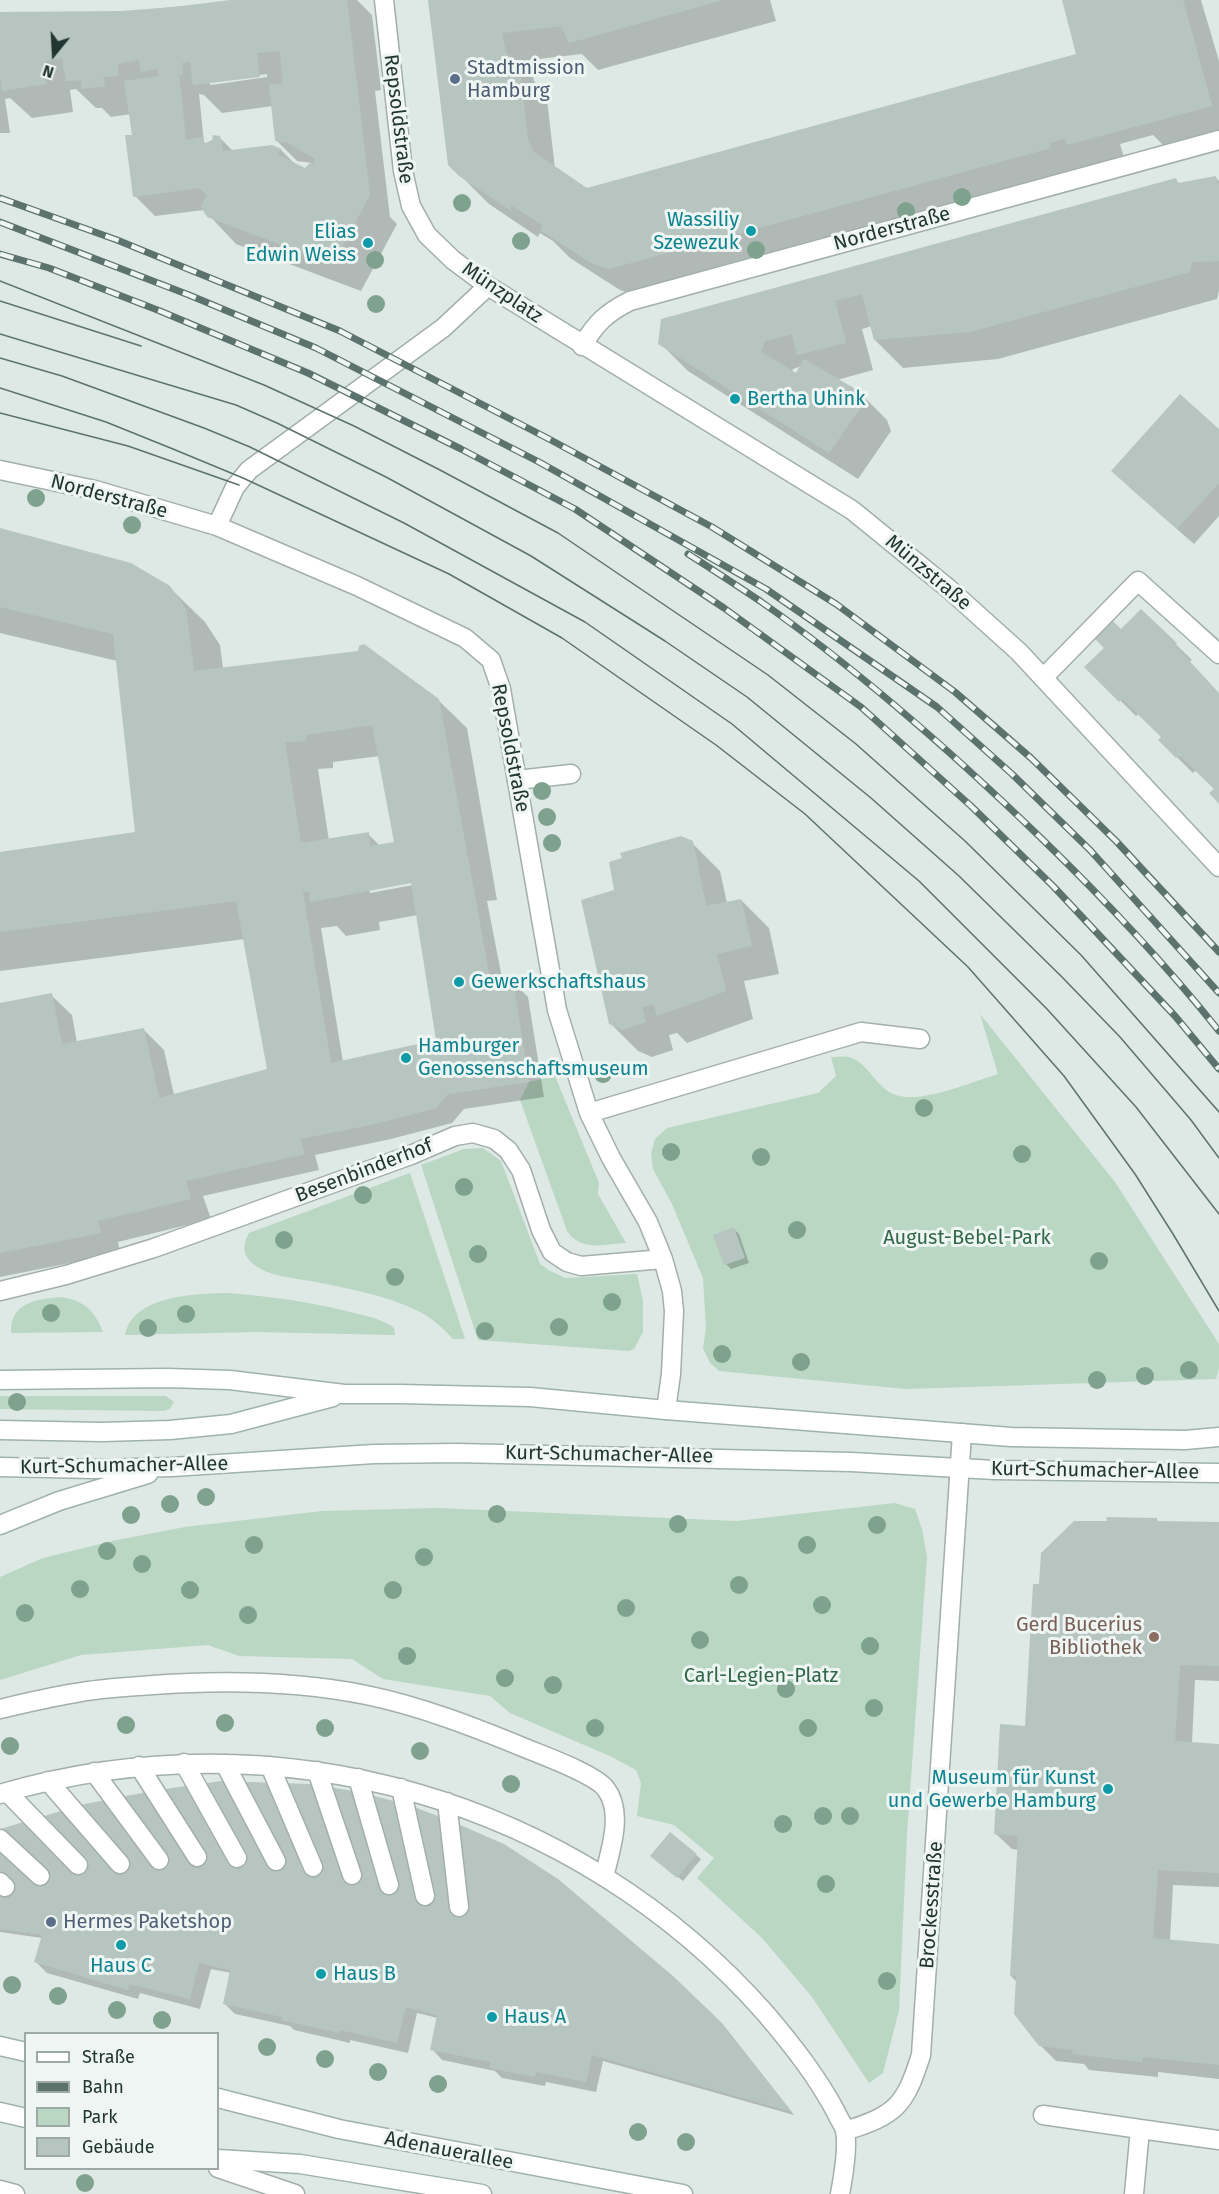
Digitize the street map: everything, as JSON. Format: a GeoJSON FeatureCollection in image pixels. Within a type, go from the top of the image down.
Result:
{"type":"FeatureCollection","features":[{"type":"Feature","properties":{"kind":"street","name":"Repsoldstraße"},"geometry":{"type":"LineString","coordinates":[[384,0],[403,171],[411,206],[426,235]]}},
{"type":"Feature","properties":{"kind":"street","name":"Norderstraße"},"geometry":{"type":"LineString","coordinates":[[582,346],[604,316],[630,301],[1219,140]]}},
{"type":"Feature","properties":{"kind":"street","name":"Münzplatz"},"geometry":{"type":"LineString","coordinates":[[426,235],[453,260],[488,286],[582,346]]}},
{"type":"Feature","properties":{"kind":"street"},"geometry":{"type":"LineString","coordinates":[[217,526],[235,487],[249,470],[443,328],[488,286]]}},
{"type":"Feature","properties":{"kind":"street","name":"Münzstraße"},"geometry":{"type":"LineString","coordinates":[[582,346],[852,510],[949,589],[1019,652],[1219,867]]}},
{"type":"Feature","properties":{"kind":"street","name":"Norderstraße"},"geometry":{"type":"LineString","coordinates":[[0,470],[95,490],[217,526]]}},
{"type":"Feature","properties":{"kind":"street","name":"Repsoldstraße"},"geometry":{"type":"LineString","coordinates":[[217,526],[357,586],[465,638],[491,660],[501,689],[557,1010],[590,1113],[611,1158],[648,1222],[663,1259],[672,1291],[674,1311],[671,1374],[666,1410]]}},
{"type":"Feature","properties":{"kind":"street"},"geometry":{"type":"LineString","coordinates":[[1043,678],[1138,581],[1219,654]]}},
{"type":"Feature","properties":{"kind":"street"},"geometry":{"type":"LineString","coordinates":[[517,780],[571,774]]}},
{"type":"Feature","properties":{"kind":"street"},"geometry":{"type":"LineString","coordinates":[[590,1113],[861,1032],[920,1039]]}},
{"type":"Feature","properties":{"kind":"street","name":"Besenbinderhof"},"geometry":{"type":"LineString","coordinates":[[0,1291],[66,1275],[154,1248],[411,1155],[454,1136],[473,1132],[494,1138],[508,1150],[521,1170],[541,1230],[552,1252],[567,1262],[581,1266],[663,1259]]}},
{"type":"Feature","properties":{"kind":"street","name":"Kurt-Schumacher-Allee"},"geometry":{"type":"LineString","coordinates":[[0,1380],[166,1378],[230,1380],[344,1394],[530,1397],[1011,1437],[1185,1440],[1219,1437]]}},
{"type":"Feature","properties":{"kind":"street","name":"Kurt-Schumacher-Allee"},"geometry":{"type":"LineString","coordinates":[[0,1430],[102,1432],[170,1430],[231,1424],[344,1394]]}},
{"type":"Feature","properties":{"kind":"street","name":"Brockesstraße"},"geometry":{"type":"LineString","coordinates":[[845,2131],[885,2116],[900,2105],[914,2079],[921,2055],[962,1433]]}},
{"type":"Feature","properties":{"kind":"street","name":"Kurt-Schumacher-Allee"},"geometry":{"type":"LineString","coordinates":[[0,1467],[94,1469],[172,1467],[446,1452],[762,1459],[961,1468],[1219,1473]]}},
{"type":"Feature","properties":{"kind":"street"},"geometry":{"type":"LineString","coordinates":[[0,1525],[69,1498],[172,1467]]}},
{"type":"Feature","properties":{"kind":"street"},"geometry":{"type":"LineString","coordinates":[[0,1709],[76,1693],[119,1688],[189,1683],[258,1682],[316,1687],[367,1695],[426,1711],[503,1739],[588,1776],[606,1788],[613,1802],[614,1816],[613,1839],[604,1877]]}},
{"type":"Feature","properties":{"kind":"street"},"geometry":{"type":"LineString","coordinates":[[3,1793],[48,1781],[140,1766],[184,1763],[270,1766],[317,1771],[401,1788],[447,1802],[501,1823],[557,1849],[650,1907],[691,1940],[750,1996],[792,2044],[819,2081],[845,2131],[840,2194]]}},
{"type":"Feature","properties":{"kind":"street"},"geometry":{"type":"LineString","coordinates":[[184,1763],[237,1858]]}},
{"type":"Feature","properties":{"kind":"street"},"geometry":{"type":"LineString","coordinates":[[225,1764],[276,1861]]}},
{"type":"Feature","properties":{"kind":"street"},"geometry":{"type":"LineString","coordinates":[[140,1766],[197,1857]]}},
{"type":"Feature","properties":{"kind":"street"},"geometry":{"type":"LineString","coordinates":[[270,1766],[313,1867]]}},
{"type":"Feature","properties":{"kind":"street"},"geometry":{"type":"LineString","coordinates":[[317,1771],[352,1875]]}},
{"type":"Feature","properties":{"kind":"street"},"geometry":{"type":"LineString","coordinates":[[94,1772],[159,1860]]}},
{"type":"Feature","properties":{"kind":"street"},"geometry":{"type":"LineString","coordinates":[[358,1778],[389,1885]]}},
{"type":"Feature","properties":{"kind":"street"},"geometry":{"type":"LineString","coordinates":[[48,1781],[120,1864]]}},
{"type":"Feature","properties":{"kind":"street"},"geometry":{"type":"LineString","coordinates":[[401,1788],[425,1896]]}},
{"type":"Feature","properties":{"kind":"street"},"geometry":{"type":"LineString","coordinates":[[3,1793],[78,1865]]}},
{"type":"Feature","properties":{"kind":"street"},"geometry":{"type":"LineString","coordinates":[[447,1802],[459,1907]]}},
{"type":"Feature","properties":{"kind":"street"},"geometry":{"type":"LineString","coordinates":[[0,1839],[40,1876]]}},
{"type":"Feature","properties":{"kind":"street"},"geometry":{"type":"LineString","coordinates":[[0,2046],[24,2052]]}},
{"type":"Feature","properties":{"kind":"street","name":"Adenauerallee"},"geometry":{"type":"LineString","coordinates":[[219,2098],[339,2129],[683,2194]]}},
{"type":"Feature","properties":{"kind":"street"},"geometry":{"type":"LineString","coordinates":[[0,2112],[24,2118]]}},
{"type":"Feature","properties":{"kind":"street"},"geometry":{"type":"LineString","coordinates":[[1042,2115],[1219,2140]]}},
{"type":"Feature","properties":{"kind":"street"},"geometry":{"type":"LineString","coordinates":[[1134,2194],[1140,2129]]}},
{"type":"Feature","properties":{"kind":"street","name":"Adenauerallee"},"geometry":{"type":"LineString","coordinates":[[219,2159],[300,2164],[482,2194]]}},
{"type":"Feature","properties":{"kind":"street"},"geometry":{"type":"LineString","coordinates":[[219,2168],[295,2194]]}},
{"type":"Feature","properties":{"kind":"street"},"geometry":{"type":"LineString","coordinates":[[0,2190],[15,2194]]}},
{"type":"Feature","properties":{"kind":"green space","name":"August-Bebel-Park"},"geometry":{"type":"Polygon","coordinates":[[[980,1014],[1115,1182],[1219,1344],[1219,1368],[1216,1379],[906,1389],[719,1371],[710,1363],[703,1348],[706,1328],[703,1278],[672,1204],[653,1169],[651,1154],[655,1139],[667,1128],[818,1093],[836,1076],[831,1057],[847,1057],[856,1060],[885,1089],[900,1096],[935,1094],[998,1074],[980,1014]]]}},
{"type":"Feature","properties":{"kind":"green space"},"geometry":{"type":"Polygon","coordinates":[[[555,1076],[599,1183],[598,1194],[626,1243],[586,1244],[573,1238],[567,1231],[520,1100],[529,1082],[555,1076]]]}},
{"type":"Feature","properties":{"kind":"green space"},"geometry":{"type":"Polygon","coordinates":[[[483,1148],[501,1161],[540,1264],[566,1278],[637,1274],[643,1301],[643,1332],[634,1349],[629,1351],[478,1340],[421,1165],[464,1149],[483,1148]]]}},
{"type":"Feature","properties":{"kind":"green space"},"geometry":{"type":"Polygon","coordinates":[[[410,1173],[465,1339],[453,1339],[423,1313],[406,1305],[368,1293],[273,1274],[258,1267],[246,1255],[245,1244],[249,1233],[410,1173]]]}},
{"type":"Feature","properties":{"kind":"green space"},"geometry":{"type":"Polygon","coordinates":[[[227,1293],[272,1297],[331,1307],[377,1319],[394,1328],[395,1335],[256,1332],[125,1335],[130,1322],[152,1304],[183,1296],[227,1293]]]}},
{"type":"Feature","properties":{"kind":"green space"},"geometry":{"type":"Polygon","coordinates":[[[62,1297],[77,1301],[88,1308],[103,1332],[11,1333],[15,1315],[27,1304],[62,1297]]]}},
{"type":"Feature","properties":{"kind":"green space"},"geometry":{"type":"Polygon","coordinates":[[[0,1396],[166,1396],[174,1402],[170,1409],[163,1411],[0,1409],[0,1396]]]}},
{"type":"Feature","properties":{"kind":"green space","name":"Carl-Legien-Platz"},"geometry":{"type":"Polygon","coordinates":[[[895,1503],[915,1509],[922,1529],[927,1557],[907,1834],[899,2010],[883,2073],[869,2083],[812,1997],[762,1938],[697,1878],[714,1858],[674,1825],[637,1816],[641,1783],[636,1770],[612,1757],[510,1713],[490,1696],[383,1679],[352,1659],[239,1656],[208,1645],[81,1655],[0,1680],[0,1577],[43,1558],[112,1541],[185,1527],[322,1511],[438,1508],[736,1521],[895,1503]]]}},
{"type":"Feature","properties":{"kind":"building"},"geometry":{"type":"Polygon","coordinates":[[[230,0],[347,0],[370,195],[333,264],[207,217],[201,207],[207,195],[199,188],[133,197],[125,135],[132,135],[124,81],[159,76],[158,69],[141,72],[139,60],[118,64],[118,76],[103,77],[105,86],[82,89],[81,80],[66,81],[62,58],[43,62],[46,84],[2,91],[0,12],[121,11],[230,0]],[[280,51],[257,53],[260,77],[193,85],[190,62],[182,63],[183,75],[179,74],[186,140],[202,137],[204,144],[212,140],[213,135],[220,136],[223,151],[272,145],[282,149],[277,154],[305,168],[310,163],[314,164],[315,159],[288,143],[275,141],[269,85],[283,83],[280,51]]]}},
{"type":"Feature","properties":{"kind":"building"},"geometry":{"type":"Polygon","coordinates":[[[428,0],[723,0],[569,43],[561,26],[502,33],[506,52],[520,70],[528,140],[534,152],[587,188],[1076,54],[1062,0],[1183,0],[1212,106],[1067,145],[1065,138],[1050,143],[1051,148],[609,269],[591,263],[540,230],[543,225],[512,206],[510,210],[459,176],[448,165],[428,0]]]}},
{"type":"Feature","properties":{"kind":"building"},"geometry":{"type":"Polygon","coordinates":[[[1216,176],[1217,183],[1219,183],[1219,261],[1192,262],[1190,272],[970,332],[874,340],[862,294],[835,301],[846,343],[797,355],[792,334],[765,341],[761,352],[796,373],[804,359],[859,391],[864,403],[829,453],[658,344],[661,319],[1176,178],[1178,183],[1216,176]]]}},
{"type":"Feature","properties":{"kind":"building"},"geometry":{"type":"Polygon","coordinates":[[[1180,394],[1219,429],[1219,483],[1177,529],[1111,471],[1180,394]]]}},
{"type":"Feature","properties":{"kind":"building"},"geometry":{"type":"Polygon","coordinates":[[[0,528],[131,563],[170,586],[186,609],[194,671],[358,651],[359,646],[364,644],[439,699],[491,984],[513,980],[529,1082],[448,1094],[436,1108],[375,1124],[300,1139],[305,1154],[186,1181],[191,1199],[98,1221],[101,1233],[0,1253],[0,1003],[52,993],[62,1044],[144,1028],[159,1098],[267,1069],[236,901],[0,932],[0,852],[135,832],[113,634],[0,607],[0,528]],[[372,725],[306,735],[306,741],[285,742],[301,843],[369,832],[370,846],[394,842],[372,725]],[[411,883],[310,902],[309,891],[303,892],[331,1063],[436,1040],[411,883]]]}},
{"type":"Feature","properties":{"kind":"building"},"geometry":{"type":"Polygon","coordinates":[[[1141,609],[1177,643],[1175,645],[1219,693],[1219,804],[1209,793],[1214,789],[1180,756],[1176,758],[1158,740],[1161,737],[1122,699],[1119,702],[1084,667],[1104,648],[1093,637],[1111,619],[1121,629],[1141,609]]]}},
{"type":"Feature","properties":{"kind":"building"},"geometry":{"type":"Polygon","coordinates":[[[681,836],[693,841],[706,906],[741,899],[752,946],[717,954],[726,991],[657,1016],[654,1005],[642,1007],[646,1022],[623,1030],[609,1024],[581,900],[614,890],[609,862],[622,858],[620,853],[681,836]]]}},
{"type":"Feature","properties":{"kind":"building"},"geometry":{"type":"Polygon","coordinates":[[[734,1227],[745,1258],[724,1265],[713,1235],[734,1227]]]}},
{"type":"Feature","properties":{"kind":"building","name":"Museum für Kunst und Gewerbe Hamburg"},"geometry":{"type":"Polygon","coordinates":[[[1106,1517],[1219,1522],[1219,1666],[1180,1665],[1175,1741],[1219,1744],[1219,1873],[1158,1870],[1153,1938],[1219,1944],[1219,2065],[1143,2057],[1142,2062],[1072,2054],[1073,2050],[1039,2046],[1014,2014],[1016,1976],[1010,1976],[1018,1836],[994,1834],[1000,1724],[1025,1726],[1033,1584],[1039,1584],[1041,1553],[1074,1521],[1107,1521],[1106,1517]]]}},
{"type":"Feature","properties":{"kind":"building"},"geometry":{"type":"Polygon","coordinates":[[[221,1781],[311,1784],[359,1792],[409,1805],[504,1844],[558,1879],[673,1976],[722,2023],[792,2112],[592,2055],[586,2082],[536,2072],[535,2077],[489,2068],[491,2062],[430,2050],[437,2015],[406,2007],[397,2043],[281,2020],[282,2017],[223,2004],[230,1970],[199,1963],[190,1999],[129,1984],[128,1990],[34,1962],[42,1935],[0,1929],[0,1829],[85,1804],[221,1781]]]}},
{"type":"Feature","properties":{"kind":"building"},"geometry":{"type":"Polygon","coordinates":[[[670,1832],[697,1854],[677,1878],[650,1856],[670,1832]]]}},
{"type":"Feature","properties":{"kind":"tram line"},"geometry":{"type":"LineString","coordinates":[[0,281],[264,385],[354,426],[440,470],[558,533],[768,675],[856,744],[965,841],[1081,955],[1219,1112]]}},
{"type":"Feature","properties":{"kind":"tram line"},"geometry":{"type":"LineString","coordinates":[[0,301],[141,346]]}},
{"type":"Feature","properties":{"kind":"tram line"},"geometry":{"type":"LineString","coordinates":[[0,334],[236,405],[277,423],[386,477],[531,556],[665,641],[747,697],[871,798],[959,876],[1120,1037],[1191,1120],[1219,1158]]}},
{"type":"Feature","properties":{"kind":"tram line"},"geometry":{"type":"LineString","coordinates":[[0,358],[62,376],[204,428],[250,447],[404,523],[585,622],[732,724],[919,881],[1047,1009],[1136,1107],[1219,1214]]}},
{"type":"Feature","properties":{"kind":"tram line"},"geometry":{"type":"LineString","coordinates":[[0,388],[106,422],[173,449],[243,478],[449,574],[562,638],[716,745],[805,814],[968,967],[1064,1076],[1135,1174],[1219,1311]]}},
{"type":"Feature","properties":{"kind":"tram line"},"geometry":{"type":"LineString","coordinates":[[0,413],[128,446],[239,485]]}},
{"type":"Feature","properties":{"kind":"railway"},"geometry":{"type":"LineString","coordinates":[[0,198],[117,240],[340,331],[549,439],[712,527],[836,604],[955,692],[1031,758],[1116,841],[1219,952]]}},
{"type":"Feature","properties":{"kind":"railway"},"geometry":{"type":"LineString","coordinates":[[0,222],[189,295],[316,348],[539,462],[766,589],[937,707],[1012,774],[1090,850],[1219,993]]}},
{"type":"Feature","properties":{"kind":"railway"},"geometry":{"type":"LineString","coordinates":[[0,254],[49,268],[160,311],[308,373],[575,509],[724,608],[861,707],[971,806],[1053,886],[1175,1016],[1219,1069]]}},
{"type":"Feature","properties":{"kind":"railway"},"geometry":{"type":"LineString","coordinates":[[688,554],[797,628],[870,684],[940,744],[1088,884],[1133,931],[1219,1031]]}},
{"type":"Feature","properties":{"kind":"place","name":"Stadtmission Hamburg"},"geometry":{"type":"Point","coordinates":[455,79]}},
{"type":"Feature","properties":{"kind":"place","name":"Wassiliy Szewezuk"},"geometry":{"type":"Point","coordinates":[751,231]}},
{"type":"Feature","properties":{"kind":"place","name":"Elias Edwin Weiss"},"geometry":{"type":"Point","coordinates":[368,243]}},
{"type":"Feature","properties":{"kind":"place","name":"Bertha Uhink"},"geometry":{"type":"Point","coordinates":[735,399]}},
{"type":"Feature","properties":{"kind":"place","name":"Gewerkschaftshaus"},"geometry":{"type":"Point","coordinates":[459,982]}},
{"type":"Feature","properties":{"kind":"place","name":"Hamburger Genossenschaftsmuseum"},"geometry":{"type":"Point","coordinates":[406,1058]}},
{"type":"Feature","properties":{"kind":"place","name":"Gerd Bucerius Bibliothek"},"geometry":{"type":"Point","coordinates":[1154,1637]}},
{"type":"Feature","properties":{"kind":"place","name":"Museum für Kunst und Gewerbe Hamburg"},"geometry":{"type":"Point","coordinates":[1108,1789]}},
{"type":"Feature","properties":{"kind":"place","name":"Hermes Paketshop"},"geometry":{"type":"Point","coordinates":[51,1922]}},
{"type":"Feature","properties":{"kind":"place","name":"Haus C"},"geometry":{"type":"Point","coordinates":[121,1945]}},
{"type":"Feature","properties":{"kind":"place","name":"Haus B"},"geometry":{"type":"Point","coordinates":[321,1974]}},
{"type":"Feature","properties":{"kind":"place","name":"Haus A"},"geometry":{"type":"Point","coordinates":[492,2017]}}]}
